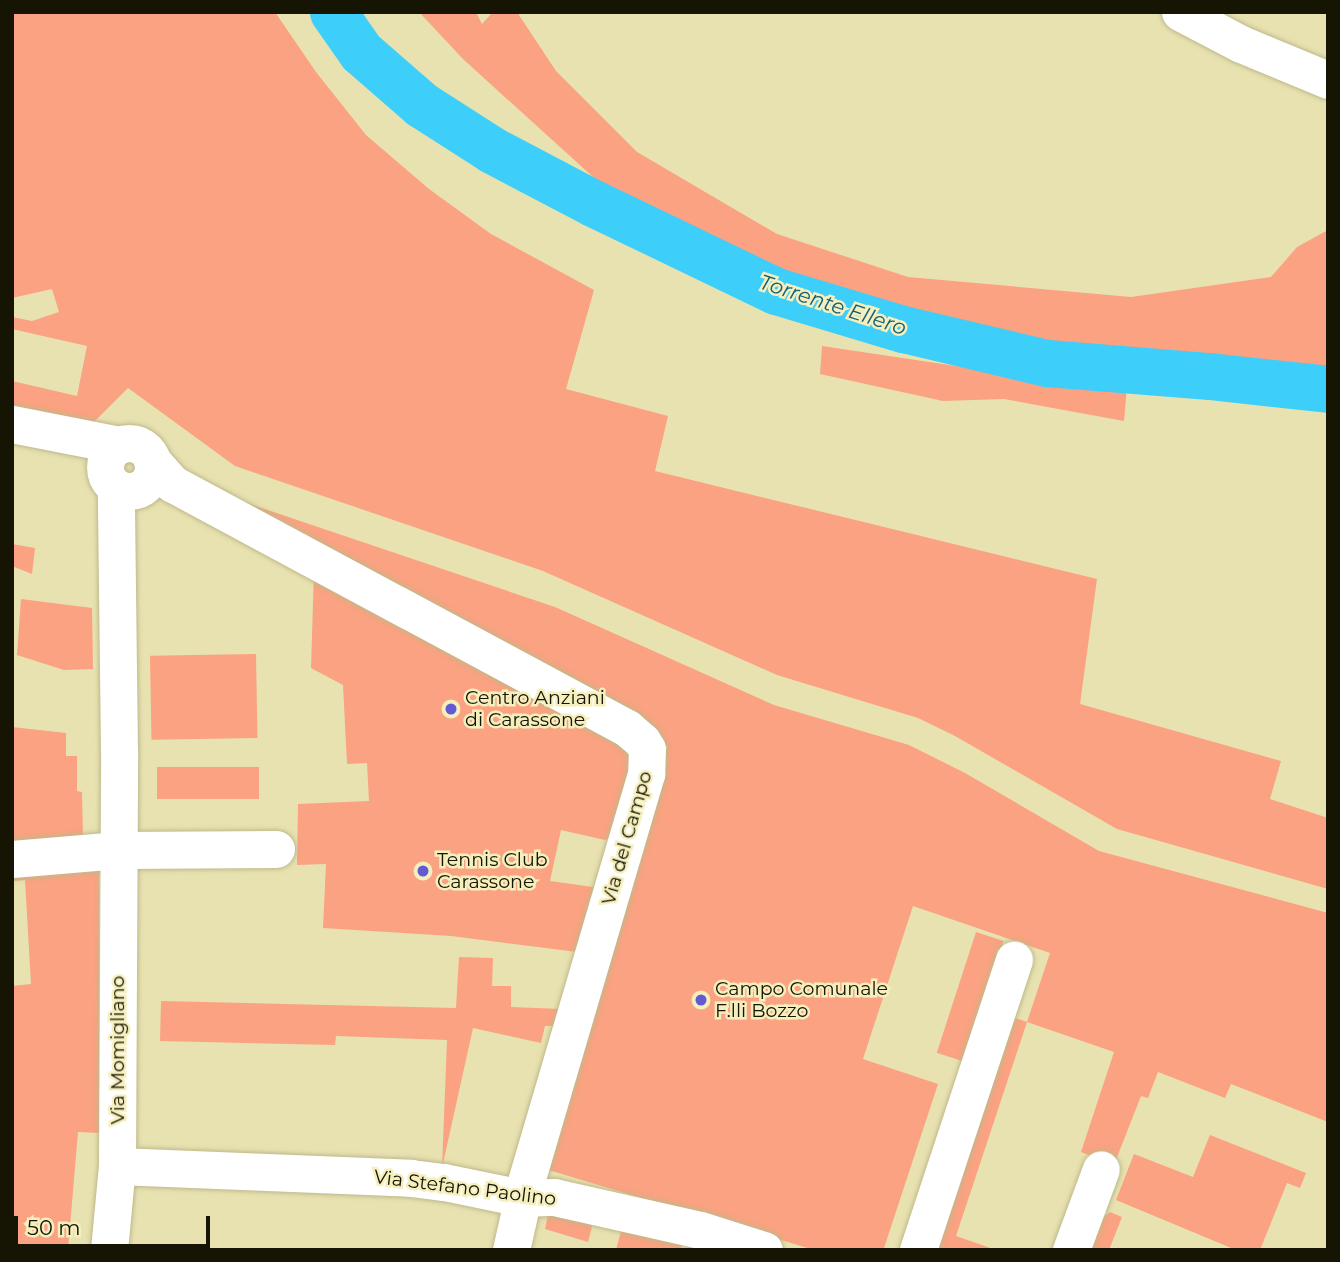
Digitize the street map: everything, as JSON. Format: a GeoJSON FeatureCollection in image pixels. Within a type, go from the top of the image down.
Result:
{"type":"FeatureCollection","features":[{"type":"Feature","properties":{"kind":"street"},"geometry":{"type":"LineString","coordinates":[[1180,12],[1241,44],[1319,76]]}},
{"type":"Feature","properties":{"kind":"street","name":"Via del Campo"},"geometry":{"type":"LineString","coordinates":[[12,424],[134,475],[627,728],[647,749],[646,774],[522,1198],[511,1250]]}},
{"type":"Feature","properties":{"kind":"street","name":"Via Momigliano"},"geometry":{"type":"LineString","coordinates":[[109,1250],[117,1166],[118,850],[134,475]]}},
{"type":"Feature","properties":{"kind":"street"},"geometry":{"type":"LineString","coordinates":[[12,859],[118,850],[276,849]]}},
{"type":"Feature","properties":{"kind":"street"},"geometry":{"type":"LineString","coordinates":[[918,1250],[1014,959]]}},
{"type":"Feature","properties":{"kind":"street","name":"Via Stefano Paolino"},"geometry":{"type":"LineString","coordinates":[[117,1166],[411,1178],[522,1198],[554,1197],[697,1240],[764,1250]]}},
{"type":"Feature","properties":{"kind":"street"},"geometry":{"type":"LineString","coordinates":[[1071,1250],[1101,1169]]}},
{"type":"Feature","properties":{"kind":"shaded area"},"geometry":{"type":"Polygon","coordinates":[[[12,12],[275,12],[316,72],[366,135],[429,189],[491,234],[594,290],[566,389],[668,416],[655,471],[1097,579],[1080,704],[1281,761],[1270,799],[1328,818],[1328,889],[1117,829],[955,736],[918,718],[777,675],[543,571],[235,466],[128,388],[94,422],[12,407],[12,381],[77,396],[87,346],[12,329],[12,317],[32,321],[59,312],[52,289],[12,298],[12,12]]]}},
{"type":"Feature","properties":{"kind":"shaded area"},"geometry":{"type":"Polygon","coordinates":[[[419,12],[476,12],[482,24],[493,12],[517,12],[556,71],[637,152],[777,234],[908,277],[1131,297],[1271,277],[1297,247],[1328,230],[1328,376],[1052,350],[901,315],[780,279],[603,186],[463,59],[419,12]]]}},
{"type":"Feature","properties":{"kind":"shaded area"},"geometry":{"type":"Polygon","coordinates":[[[822,346],[1003,373],[1127,386],[1124,421],[1004,399],[943,401],[820,374],[822,346]]]}},
{"type":"Feature","properties":{"kind":"shaded area"},"geometry":{"type":"Polygon","coordinates":[[[235,499],[555,607],[774,705],[909,745],[965,773],[1099,851],[1328,913],[1328,1122],[1231,1084],[1225,1098],[1158,1072],[1148,1098],[1141,1096],[1114,1165],[1081,1152],[1114,1052],[1027,1022],[1050,953],[913,906],[863,1059],[938,1084],[884,1248],[887,1250],[814,1250],[542,1168],[667,747],[658,733],[235,499]]]}},
{"type":"Feature","properties":{"kind":"shaded area"},"geometry":{"type":"Polygon","coordinates":[[[12,544],[35,548],[32,574],[12,566],[12,544]]]}},
{"type":"Feature","properties":{"kind":"shaded area"},"geometry":{"type":"Polygon","coordinates":[[[314,570],[634,750],[613,836],[605,840],[561,830],[550,881],[600,888],[585,953],[451,936],[323,928],[326,864],[297,865],[298,804],[369,801],[367,763],[347,764],[343,685],[311,668],[314,570]]]}},
{"type":"Feature","properties":{"kind":"shaded area"},"geometry":{"type":"Polygon","coordinates":[[[21,599],[92,608],[93,669],[64,670],[17,655],[21,599]]]}},
{"type":"Feature","properties":{"kind":"shaded area"},"geometry":{"type":"Polygon","coordinates":[[[256,654],[257,738],[151,740],[150,656],[256,654]]]}},
{"type":"Feature","properties":{"kind":"shaded area"},"geometry":{"type":"Polygon","coordinates":[[[12,727],[66,733],[66,756],[77,756],[77,791],[82,792],[83,838],[12,845],[12,727]]]}},
{"type":"Feature","properties":{"kind":"shaded area"},"geometry":{"type":"Polygon","coordinates":[[[157,767],[259,767],[259,799],[157,799],[157,767]]]}},
{"type":"Feature","properties":{"kind":"shaded area"},"geometry":{"type":"Polygon","coordinates":[[[99,868],[99,1133],[78,1132],[68,1250],[12,1250],[12,986],[31,984],[25,880],[12,881],[12,875],[99,868]]]}},
{"type":"Feature","properties":{"kind":"shaded area"},"geometry":{"type":"Polygon","coordinates":[[[976,932],[1004,941],[964,1062],[937,1053],[976,932]]]}},
{"type":"Feature","properties":{"kind":"shaded area"},"geometry":{"type":"Polygon","coordinates":[[[459,957],[493,958],[492,986],[511,986],[511,1007],[562,1009],[557,1026],[545,1026],[541,1043],[473,1028],[442,1168],[447,1040],[336,1036],[335,1045],[160,1041],[161,1001],[456,1008],[459,957]]]}},
{"type":"Feature","properties":{"kind":"shaded area"},"geometry":{"type":"Polygon","coordinates":[[[1009,1016],[1027,1022],[956,1236],[996,1250],[932,1250],[1009,1016]]]}},
{"type":"Feature","properties":{"kind":"shaded area"},"geometry":{"type":"Polygon","coordinates":[[[1210,1135],[1306,1173],[1300,1188],[1287,1183],[1260,1250],[1236,1250],[1116,1200],[1134,1154],[1193,1177],[1210,1135]]]}},
{"type":"Feature","properties":{"kind":"shaded area"},"geometry":{"type":"Polygon","coordinates":[[[1110,1212],[1122,1217],[1109,1250],[1088,1250],[1100,1220],[1110,1212]]]}},
{"type":"Feature","properties":{"kind":"shaded area"},"geometry":{"type":"Polygon","coordinates":[[[548,1214],[594,1219],[588,1242],[545,1229],[548,1214]]]}},
{"type":"Feature","properties":{"kind":"shaded area"},"geometry":{"type":"Polygon","coordinates":[[[622,1227],[682,1244],[680,1250],[616,1250],[622,1227]]]}},
{"type":"Feature","properties":{"kind":"waterway","name":"Torrente Ellero"},"geometry":{"type":"LineString","coordinates":[[333,12],[361,52],[422,105],[492,150],[593,203],[776,291],[903,329],[1047,363],[1328,389]]}},
{"type":"Feature","properties":{"kind":"place","name":"Centro Anziani di Carassone"},"geometry":{"type":"Point","coordinates":[451,709]}},
{"type":"Feature","properties":{"kind":"place","name":"Tennis Club Carassone"},"geometry":{"type":"Point","coordinates":[423,871]}},
{"type":"Feature","properties":{"kind":"place","name":"Campo Comunale F.lli Bozzo"},"geometry":{"type":"Point","coordinates":[701,1000]}}]}
